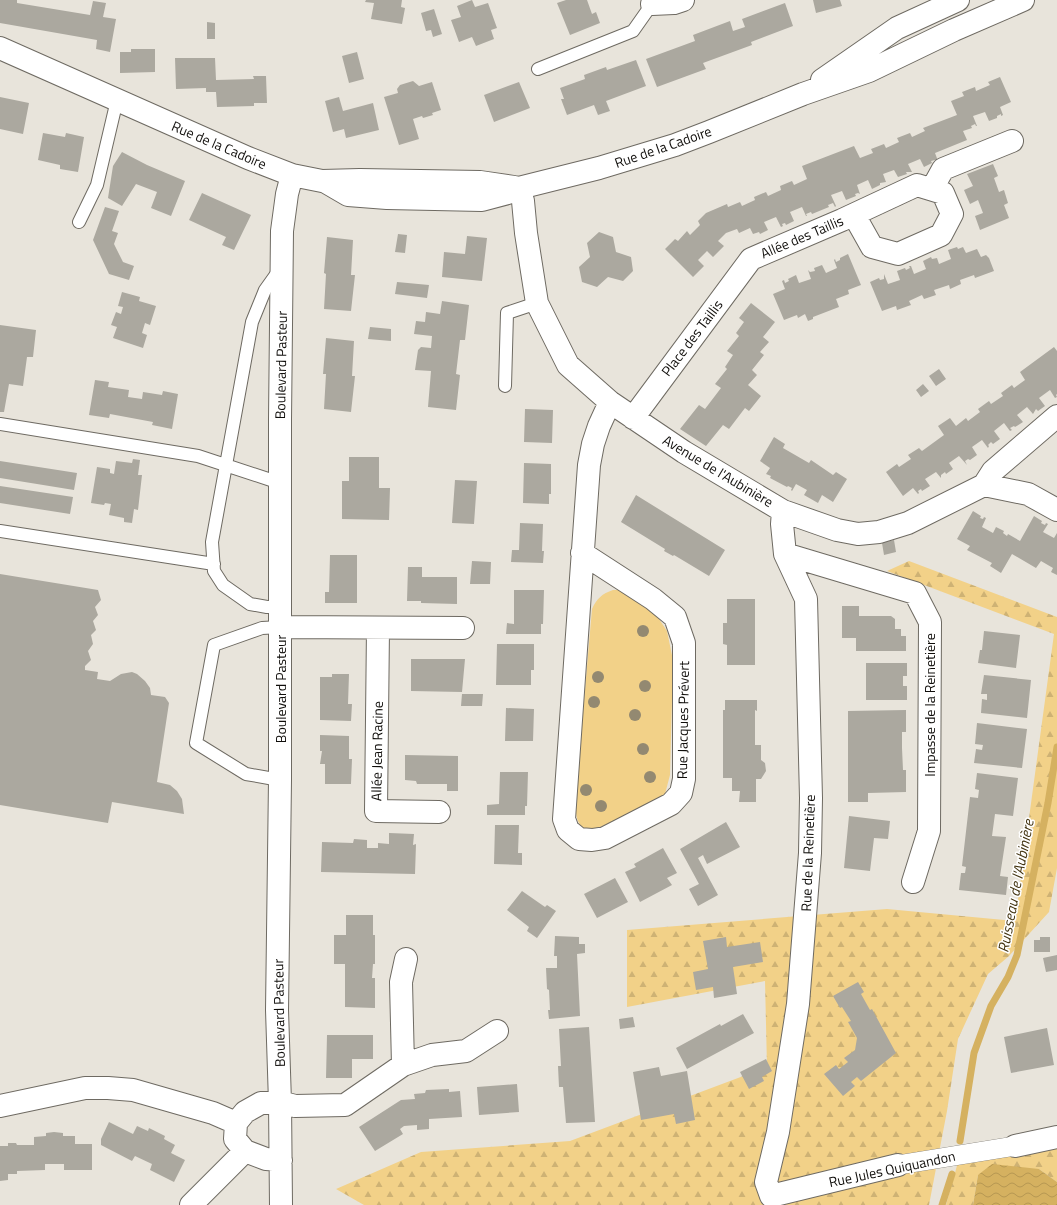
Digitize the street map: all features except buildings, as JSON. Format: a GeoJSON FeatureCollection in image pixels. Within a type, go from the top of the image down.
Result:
{"type":"FeatureCollection","features":[{"type":"Feature","properties":{"kind":"street"},"geometry":{"type":"LineString","coordinates":[[652,4],[674,3],[683,0]]}},
{"type":"Feature","properties":{"kind":"street","name":"Rue de la Cadoire"},"geometry":{"type":"LineString","coordinates":[[0,48],[248,158],[292,175],[324,181],[348,196],[482,200],[508,193],[519,188],[599,168],[675,145],[803,94],[869,71],[954,30],[975,10],[1023,0]]}},
{"type":"Feature","properties":{"kind":"street"},"geometry":{"type":"LineString","coordinates":[[952,1],[954,30]]}},
{"type":"Feature","properties":{"kind":"street","name":"Rue de la Cadoire"},"geometry":{"type":"LineString","coordinates":[[803,94],[862,51],[897,28],[952,1]]}},
{"type":"Feature","properties":{"kind":"street"},"geometry":{"type":"LineString","coordinates":[[932,189],[943,169],[1012,141]]}},
{"type":"Feature","properties":{"kind":"street","name":"Boulevard Pasteur"},"geometry":{"type":"LineString","coordinates":[[281,1205],[277,1010],[280,780],[282,231],[287,194],[292,175]]}},
{"type":"Feature","properties":{"kind":"street","name":"Allée des Taillis"},"geometry":{"type":"LineString","coordinates":[[750,259],[854,215],[917,186],[943,193],[952,214],[941,235],[898,254],[872,247],[854,215]]}},
{"type":"Feature","properties":{"kind":"street","name":"Avenue de l'Aubinière"},"geometry":{"type":"LineString","coordinates":[[519,188],[523,201],[526,233],[537,303],[568,365],[610,402],[684,452],[783,510],[836,530],[858,534],[879,532],[908,523],[984,485]]}},
{"type":"Feature","properties":{"kind":"street","name":"Place des Taillis"},"geometry":{"type":"LineString","coordinates":[[633,418],[750,259]]}},
{"type":"Feature","properties":{"kind":"street","name":"Rue Jacques Prévert"},"geometry":{"type":"LineString","coordinates":[[582,552],[653,599],[676,617],[684,642],[684,779],[681,792],[672,804],[605,838],[592,840],[579,839],[568,830],[564,819],[582,552],[590,458],[599,426],[610,402]]}},
{"type":"Feature","properties":{"kind":"street"},"geometry":{"type":"LineString","coordinates":[[1057,416],[993,470],[984,485],[1028,494],[1057,510]]}},
{"type":"Feature","properties":{"kind":"street","name":"Rue de la Reinetière"},"geometry":{"type":"LineString","coordinates":[[771,1196],[766,1182],[778,1132],[798,1004],[810,853],[811,798],[806,599],[785,554],[782,524],[783,510]]}},
{"type":"Feature","properties":{"kind":"street","name":"Impasse de la Reinetière"},"geometry":{"type":"LineString","coordinates":[[785,554],[915,593],[930,622],[929,831],[913,882]]}},
{"type":"Feature","properties":{"kind":"street"},"geometry":{"type":"LineString","coordinates":[[281,617],[378,628],[463,628]]}},
{"type":"Feature","properties":{"kind":"street","name":"Allée Jean Racine"},"geometry":{"type":"LineString","coordinates":[[378,628],[376,811],[439,812]]}},
{"type":"Feature","properties":{"kind":"street"},"geometry":{"type":"LineString","coordinates":[[403,1065],[401,982],[406,959]]}},
{"type":"Feature","properties":{"kind":"street"},"geometry":{"type":"LineString","coordinates":[[281,1160],[266,1159],[245,1151],[234,1139],[236,1123],[245,1112],[261,1103],[280,1102],[296,1106],[345,1105],[403,1065],[432,1055],[466,1051],[497,1031]]}},
{"type":"Feature","properties":{"kind":"street"},"geometry":{"type":"LineString","coordinates":[[0,1106],[85,1088],[133,1090],[213,1114],[236,1123]]}},
{"type":"Feature","properties":{"kind":"street"},"geometry":{"type":"LineString","coordinates":[[1015,1146],[1057,1137]]}},
{"type":"Feature","properties":{"kind":"street","name":"Rue Jules Quiquandon"},"geometry":{"type":"LineString","coordinates":[[771,1196],[898,1165],[1015,1146]]}},
{"type":"Feature","properties":{"kind":"street"},"geometry":{"type":"LineString","coordinates":[[191,1205],[245,1151]]}},
{"type":"Feature","properties":{"kind":"lane"},"geometry":{"type":"LineString","coordinates":[[538,69],[633,31],[652,4]]}},
{"type":"Feature","properties":{"kind":"lane"},"geometry":{"type":"LineString","coordinates":[[79,222],[97,185],[117,100]]}},
{"type":"Feature","properties":{"kind":"lane"},"geometry":{"type":"LineString","coordinates":[[280,780],[246,774],[196,743],[214,645],[262,628],[281,617],[266,607],[250,604],[222,585],[214,571],[212,542],[252,322],[265,290],[282,266]]}},
{"type":"Feature","properties":{"kind":"lane"},"geometry":{"type":"LineString","coordinates":[[505,386],[507,313],[537,303]]}},
{"type":"Feature","properties":{"kind":"lane"},"geometry":{"type":"LineString","coordinates":[[0,424],[198,456],[274,480],[281,479]]}},
{"type":"Feature","properties":{"kind":"lane"},"geometry":{"type":"LineString","coordinates":[[0,531],[214,564]]}},
{"type":"Feature","properties":{"kind":"green space"},"geometry":{"type":"Polygon","coordinates":[[[909,561],[1057,617],[1057,868],[1049,912],[1009,956],[988,974],[958,1039],[947,1111],[929,1205],[364,1205],[336,1189],[421,1152],[570,1141],[767,1067],[765,981],[627,1007],[627,930],[887,909],[1015,921],[1054,634],[887,571],[909,561]]]}},
{"type":"Feature","properties":{"kind":"green space"},"geometry":{"type":"Polygon","coordinates":[[[613,590],[623,590],[657,616],[667,631],[673,660],[670,775],[665,794],[613,822],[592,829],[586,829],[578,822],[575,805],[592,609],[600,597],[613,590]]]}},
{"type":"Feature","properties":{"kind":"green space"},"geometry":{"type":"Polygon","coordinates":[[[1057,1142],[1057,1182],[1039,1169],[978,1175],[973,1205],[946,1205],[958,1162],[1057,1142]]]}},
{"type":"Feature","properties":{"kind":"water"},"geometry":{"type":"Polygon","coordinates":[[[992,1164],[1039,1169],[1057,1182],[1057,1205],[973,1205],[978,1175],[992,1164]]]}},
{"type":"Feature","properties":{"kind":"waterway","name":"Ruisseau de l'Aubinière"},"geometry":{"type":"LineString","coordinates":[[960,1141],[974,1053],[991,1006],[1008,977],[1017,955],[1048,803],[1057,747]]}},
{"type":"Feature","properties":{"kind":"waterway","name":"Ruisseau de l'Aubinière"},"geometry":{"type":"LineString","coordinates":[[942,1205],[952,1174]]}}]}
